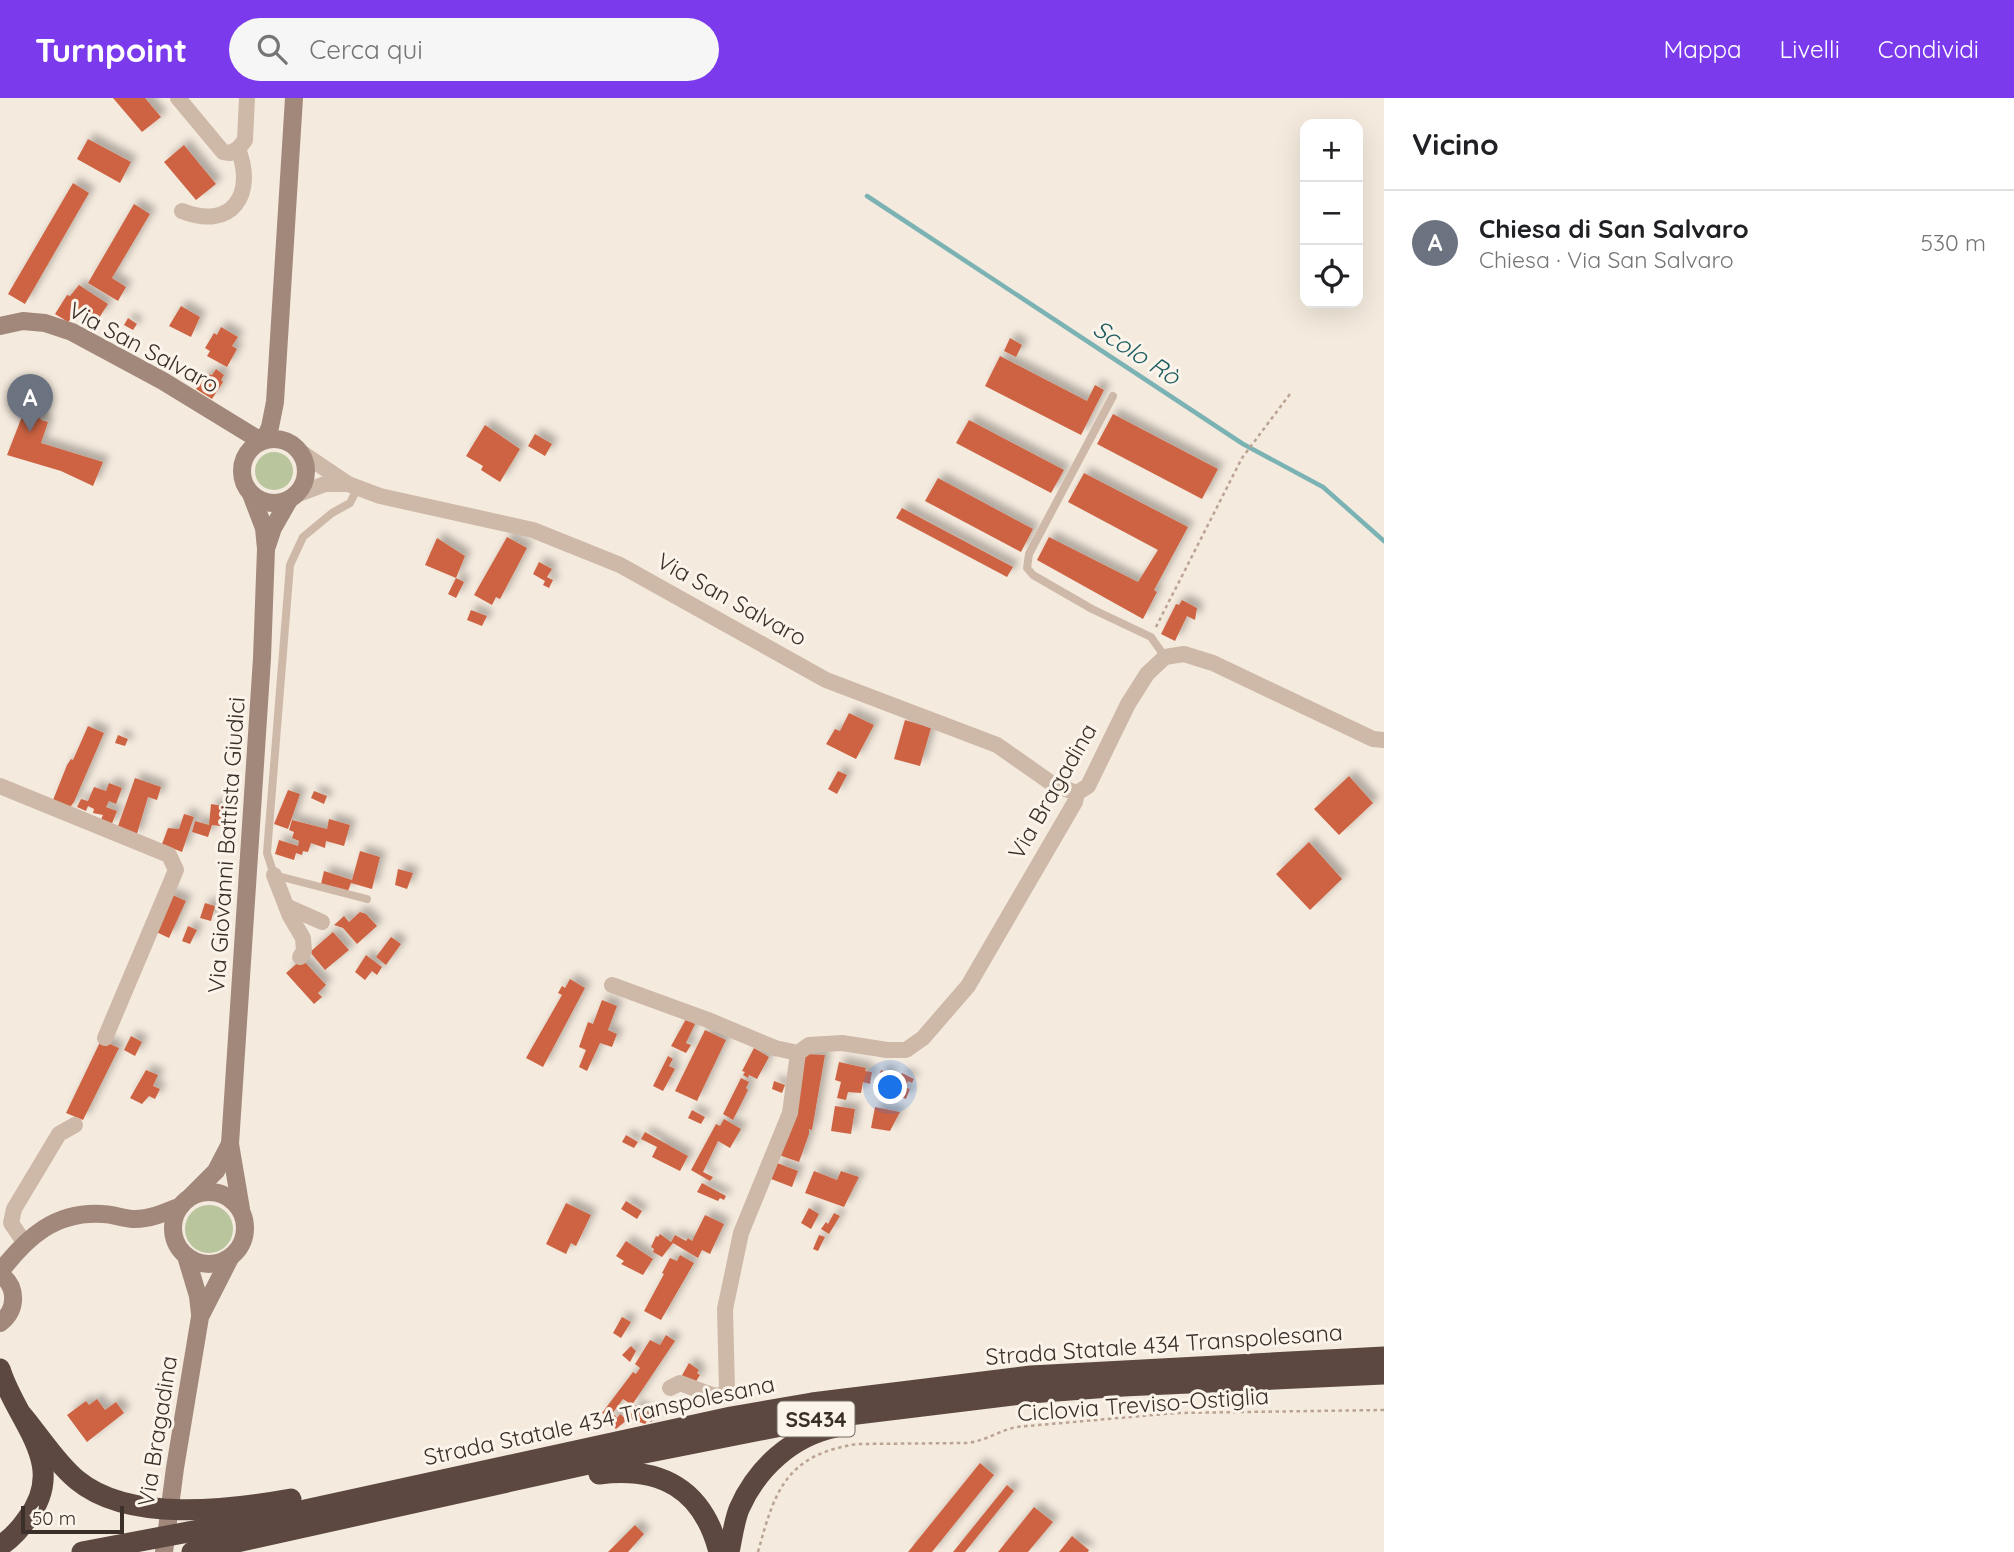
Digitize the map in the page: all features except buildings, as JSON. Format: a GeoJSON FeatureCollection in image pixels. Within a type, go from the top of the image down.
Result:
{"type":"FeatureCollection","features":[{"type":"Feature","properties":{"kind":"highway","name":"Strada Statale 434 Transpolesana"},"geometry":{"type":"LineString","coordinates":[[82,1552],[305,1510],[731,1417],[918,1389],[1031,1376],[1384,1357]]}},
{"type":"Feature","properties":{"kind":"highway"},"geometry":{"type":"LineString","coordinates":[[0,1368],[5,1384],[38,1448],[45,1483],[34,1510],[22,1526],[0,1546]]}},
{"type":"Feature","properties":{"kind":"highway","name":"Strada Statale 434 Transpolesana"},"geometry":{"type":"LineString","coordinates":[[192,1552],[777,1426],[1030,1393],[1384,1374]]}},
{"type":"Feature","properties":{"kind":"highway"},"geometry":{"type":"LineString","coordinates":[[729,1552],[738,1511],[754,1481],[770,1463],[798,1440],[815,1431],[978,1409],[1030,1393]]}},
{"type":"Feature","properties":{"kind":"highway"},"geometry":{"type":"LineString","coordinates":[[22,1415],[78,1481],[103,1497],[132,1505],[233,1507],[376,1483],[445,1478]]}},
{"type":"Feature","properties":{"kind":"highway"},"geometry":{"type":"LineString","coordinates":[[400,1506],[464,1503],[594,1475],[621,1471],[646,1473],[668,1481],[695,1502],[714,1531],[719,1552]]}},
{"type":"Feature","properties":{"kind":"main road","name":"Via Giovanni Battista Giudici"},"geometry":{"type":"LineString","coordinates":[[241,1209],[230,1144],[262,658],[266,549],[264,528],[243,480],[243,462],[251,447],[262,440],[270,427],[275,402],[294,98]]}},
{"type":"Feature","properties":{"kind":"main road","name":"Via San Salvaro"},"geometry":{"type":"LineString","coordinates":[[0,326],[23,321],[45,323],[72,332],[163,381],[262,440]]}},
{"type":"Feature","properties":{"kind":"main road","name":"Via Giovanni Battista Giudici"},"geometry":{"type":"LineString","coordinates":[[266,549],[273,528],[301,489],[307,473],[275,402]]}},
{"type":"Feature","properties":{"kind":"main road","name":"Via San Salvaro"},"geometry":{"type":"LineString","coordinates":[[222,418],[232,433],[243,462]]}},
{"type":"Feature","properties":{"kind":"main road"},"geometry":{"type":"LineString","coordinates":[[262,440],[285,440],[298,449]]}},
{"type":"Feature","properties":{"kind":"main road"},"geometry":{"type":"LineString","coordinates":[[251,495],[269,503],[293,498]]}},
{"type":"Feature","properties":{"kind":"main road","name":"Via Giovanni Battista Giudici"},"geometry":{"type":"LineString","coordinates":[[185,1201],[216,1171],[230,1144]]}},
{"type":"Feature","properties":{"kind":"main road"},"geometry":{"type":"LineString","coordinates":[[0,1323],[10,1313],[14,1298],[10,1284],[0,1273],[24,1242],[59,1220],[80,1214],[150,1218],[185,1201],[212,1192],[233,1200],[241,1209],[245,1236],[230,1258],[208,1265],[196,1262],[134,1219]]}},
{"type":"Feature","properties":{"kind":"main road"},"geometry":{"type":"LineString","coordinates":[[181,1251],[173,1224],[185,1201]]}},
{"type":"Feature","properties":{"kind":"main road","name":"Via Bragadina"},"geometry":{"type":"LineString","coordinates":[[164,1552],[200,1317],[198,1296],[181,1251]]}},
{"type":"Feature","properties":{"kind":"main road","name":"Via Bragadina"},"geometry":{"type":"LineString","coordinates":[[200,1317],[230,1258]]}},
{"type":"Feature","properties":{"kind":"street"},"geometry":{"type":"LineString","coordinates":[[178,98],[223,152],[230,153],[238,149],[245,140],[247,98]]}},
{"type":"Feature","properties":{"kind":"street"},"geometry":{"type":"LineString","coordinates":[[182,211],[200,217],[223,214],[238,202],[242,193],[243,162],[238,149]]}},
{"type":"Feature","properties":{"kind":"street","name":"Via San Salvaro"},"geometry":{"type":"LineString","coordinates":[[298,449],[353,486],[380,496],[533,530],[620,565],[826,680],[997,745],[1054,785],[1077,793]]}},
{"type":"Feature","properties":{"kind":"street","name":"Via San Salvaro"},"geometry":{"type":"LineString","coordinates":[[293,498],[325,484],[353,486]]}},
{"type":"Feature","properties":{"kind":"street"},"geometry":{"type":"LineString","coordinates":[[1165,657],[1184,654],[1213,663],[1373,739],[1384,740]]}},
{"type":"Feature","properties":{"kind":"street","name":"Via Bragadina"},"geometry":{"type":"LineString","coordinates":[[798,1053],[809,1045],[842,1043],[906,1051],[923,1038],[968,986],[1075,802],[1077,793],[1088,786],[1128,704],[1147,674],[1165,657]]}},
{"type":"Feature","properties":{"kind":"street"},"geometry":{"type":"LineString","coordinates":[[0,786],[169,855],[176,870],[105,1038]]}},
{"type":"Feature","properties":{"kind":"street"},"geometry":{"type":"LineString","coordinates":[[274,875],[303,938],[304,951],[300,957]]}},
{"type":"Feature","properties":{"kind":"street"},"geometry":{"type":"LineString","coordinates":[[286,906],[322,922]]}},
{"type":"Feature","properties":{"kind":"street"},"geometry":{"type":"LineString","coordinates":[[612,985],[775,1048],[798,1053],[790,1113],[741,1233],[725,1308],[727,1389],[722,1396],[680,1383],[670,1388]]}},
{"type":"Feature","properties":{"kind":"street"},"geometry":{"type":"LineString","coordinates":[[24,1242],[11,1223],[14,1209],[59,1134],[75,1125]]}},
{"type":"Feature","properties":{"kind":"lane"},"geometry":{"type":"LineString","coordinates":[[1113,396],[1029,554],[1027,568],[1033,575],[1080,602],[1151,637],[1165,657]]}},
{"type":"Feature","properties":{"kind":"lane"},"geometry":{"type":"LineString","coordinates":[[353,486],[350,503],[332,513],[303,537],[290,565],[267,853],[274,875],[367,899]]}},
{"type":"Feature","properties":{"kind":"path"},"geometry":{"type":"LineString","coordinates":[[1151,637],[1242,458],[1290,394]]}},
{"type":"Feature","properties":{"kind":"path","name":"Ciclovia Treviso-Ostiglia"},"geometry":{"type":"LineString","coordinates":[[758,1552],[777,1491],[787,1478],[803,1463],[840,1447],[857,1444],[967,1443],[982,1441],[1005,1429],[1016,1427],[1176,1413],[1384,1410]]}},
{"type":"Feature","properties":{"kind":"green space"},"geometry":{"type":"Polygon","coordinates":[[[274,452],[288,457],[293,471],[288,485],[274,490],[260,485],[255,471],[260,457],[274,452]]]}},
{"type":"Feature","properties":{"kind":"green space"},"geometry":{"type":"Polygon","coordinates":[[[209,1205],[226,1212],[233,1229],[226,1246],[209,1253],[192,1246],[185,1229],[192,1212],[209,1205]]]}},
{"type":"Feature","properties":{"kind":"waterway","name":"Scolo Rò"},"geometry":{"type":"LineString","coordinates":[[867,196],[1243,444],[1323,487],[1384,541]]}},
{"type":"Feature","properties":{"kind":"place","name":"Chiesa di San Salvaro"},"geometry":{"type":"Point","coordinates":[30,432]}}]}
